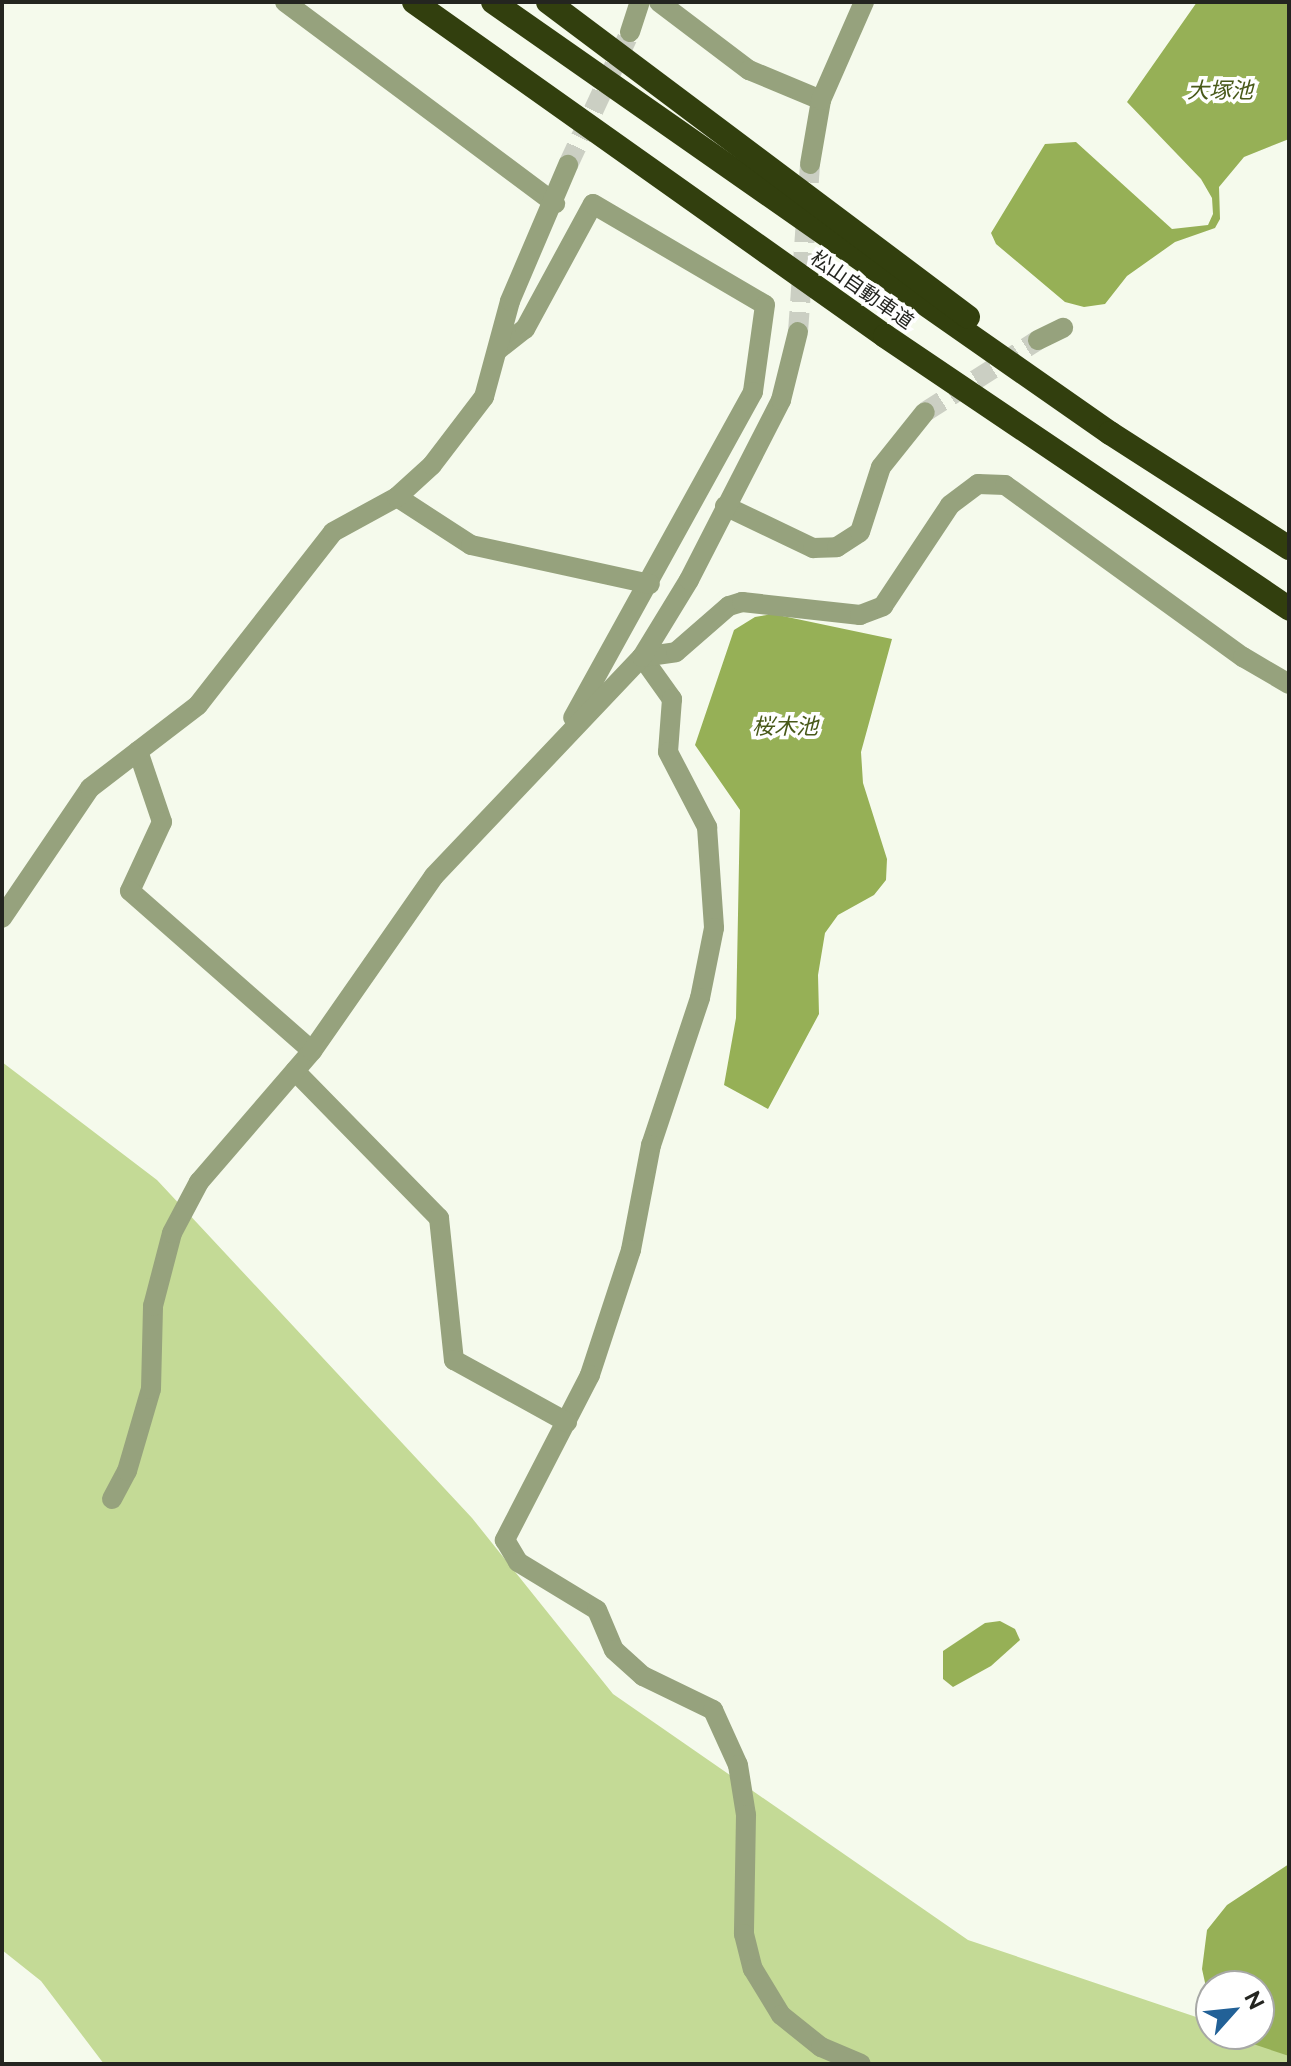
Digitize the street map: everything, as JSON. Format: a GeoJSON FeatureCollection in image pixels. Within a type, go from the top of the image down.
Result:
{"type":"FeatureCollection","features":[{"type":"Feature","properties":{"kind":"highway","name":"松山自動車道"},"geometry":{"type":"LineString","coordinates":[[414,2],[872,327],[1289,609]]}},
{"type":"Feature","properties":{"kind":"highway","name":"松山自動車道"},"geometry":{"type":"LineString","coordinates":[[493,2],[1110,433],[1289,548]]}},
{"type":"Feature","properties":{"kind":"highway"},"geometry":{"type":"LineString","coordinates":[[548,2],[923,280],[1110,433]]}},
{"type":"Feature","properties":{"kind":"street"},"geometry":{"type":"LineString","coordinates":[[285,2],[555,203]]}},
{"type":"Feature","properties":{"kind":"street"},"geometry":{"type":"LineString","coordinates":[[630,32],[640,2]]}},
{"type":"Feature","properties":{"kind":"street"},"geometry":{"type":"LineString","coordinates":[[659,2],[749,70],[821,100]]}},
{"type":"Feature","properties":{"kind":"street"},"geometry":{"type":"LineString","coordinates":[[810,164],[821,100],[864,2]]}},
{"type":"Feature","properties":{"kind":"street"},"geometry":{"type":"LineString","coordinates":[[2,918],[90,788],[198,705],[333,532],[397,497],[432,465],[484,397],[510,301],[555,203],[568,165]]}},
{"type":"Feature","properties":{"kind":"street"},"geometry":{"type":"LineString","coordinates":[[499,349],[525,329],[593,204],[765,305],[753,392],[564,736]]}},
{"type":"Feature","properties":{"kind":"street"},"geometry":{"type":"LineString","coordinates":[[1038,340],[1063,328]]}},
{"type":"Feature","properties":{"kind":"street"},"geometry":{"type":"LineString","coordinates":[[112,1499],[127,1471],[151,1389],[153,1306],[172,1233],[199,1182],[312,1051],[434,876],[642,657],[689,580],[781,400],[798,332]]}},
{"type":"Feature","properties":{"kind":"street"},"geometry":{"type":"LineString","coordinates":[[725,506],[813,548],[837,547],[860,532],[881,467],[925,412]]}},
{"type":"Feature","properties":{"kind":"street"},"geometry":{"type":"LineString","coordinates":[[642,657],[676,652],[729,606],[742,602],[860,615],[883,606],[950,505],[978,484],[1005,485],[1243,657],[1289,684]]}},
{"type":"Feature","properties":{"kind":"street"},"geometry":{"type":"LineString","coordinates":[[397,497],[471,545],[650,584]]}},
{"type":"Feature","properties":{"kind":"street"},"geometry":{"type":"LineString","coordinates":[[642,657],[672,699],[668,752],[707,827],[714,928],[700,998],[651,1145],[631,1250],[590,1375],[505,1540],[518,1562],[597,1610],[614,1650],[643,1676],[713,1710],[738,1765],[746,1815],[744,1934],[753,1969],[781,2015],[821,2047],[861,2064]]}},
{"type":"Feature","properties":{"kind":"street"},"geometry":{"type":"LineString","coordinates":[[138,751],[162,822],[130,891],[312,1051]]}},
{"type":"Feature","properties":{"kind":"street"},"geometry":{"type":"LineString","coordinates":[[295,1071],[439,1218],[454,1360],[567,1422]]}},
{"type":"Feature","properties":{"kind":"shaded area"},"geometry":{"type":"Polygon","coordinates":[[[2,1062],[157,1180],[472,1518],[613,1694],[968,1940],[1195,2017],[1195,2050],[1275,2050],[1275,2027],[1289,2021],[1289,2064],[104,2064],[41,1981],[2,1950],[2,1062]]]}},
{"type":"Feature","properties":{"kind":"water","name":"大塚池"},"geometry":{"type":"Polygon","coordinates":[[[1197,2],[1289,2],[1289,139],[1244,157],[1219,187],[1220,219],[1215,228],[1175,242],[1127,276],[1105,304],[1084,307],[1065,302],[996,244],[991,233],[1045,144],[1076,142],[1172,229],[1208,225],[1213,214],[1212,198],[1201,179],[1127,102],[1197,2]]]}},
{"type":"Feature","properties":{"kind":"water","name":"桜木池"},"geometry":{"type":"Polygon","coordinates":[[[773,614],[892,639],[861,752],[863,783],[887,859],[886,880],[874,895],[838,915],[825,933],[818,975],[819,1014],[768,1109],[724,1085],[736,1018],[740,810],[695,745],[734,630],[755,617],[773,614]]]}},
{"type":"Feature","properties":{"kind":"water"},"geometry":{"type":"Polygon","coordinates":[[[1000,1621],[1015,1629],[1020,1640],[991,1666],[953,1687],[943,1679],[943,1651],[985,1623],[1000,1621]]]}},
{"type":"Feature","properties":{"kind":"water"},"geometry":{"type":"Polygon","coordinates":[[[1289,1864],[1289,2056],[1271,2050],[1275,2050],[1275,1970],[1202,1970],[1207,1930],[1227,1905],[1289,1864]]]}},
{"type":"Feature","properties":{"kind":"tunnel"},"geometry":{"type":"LineString","coordinates":[[568,165],[630,32]]}},
{"type":"Feature","properties":{"kind":"tunnel"},"geometry":{"type":"LineString","coordinates":[[798,332],[810,164]]}},
{"type":"Feature","properties":{"kind":"tunnel"},"geometry":{"type":"LineString","coordinates":[[925,412],[1038,340]]}}]}
